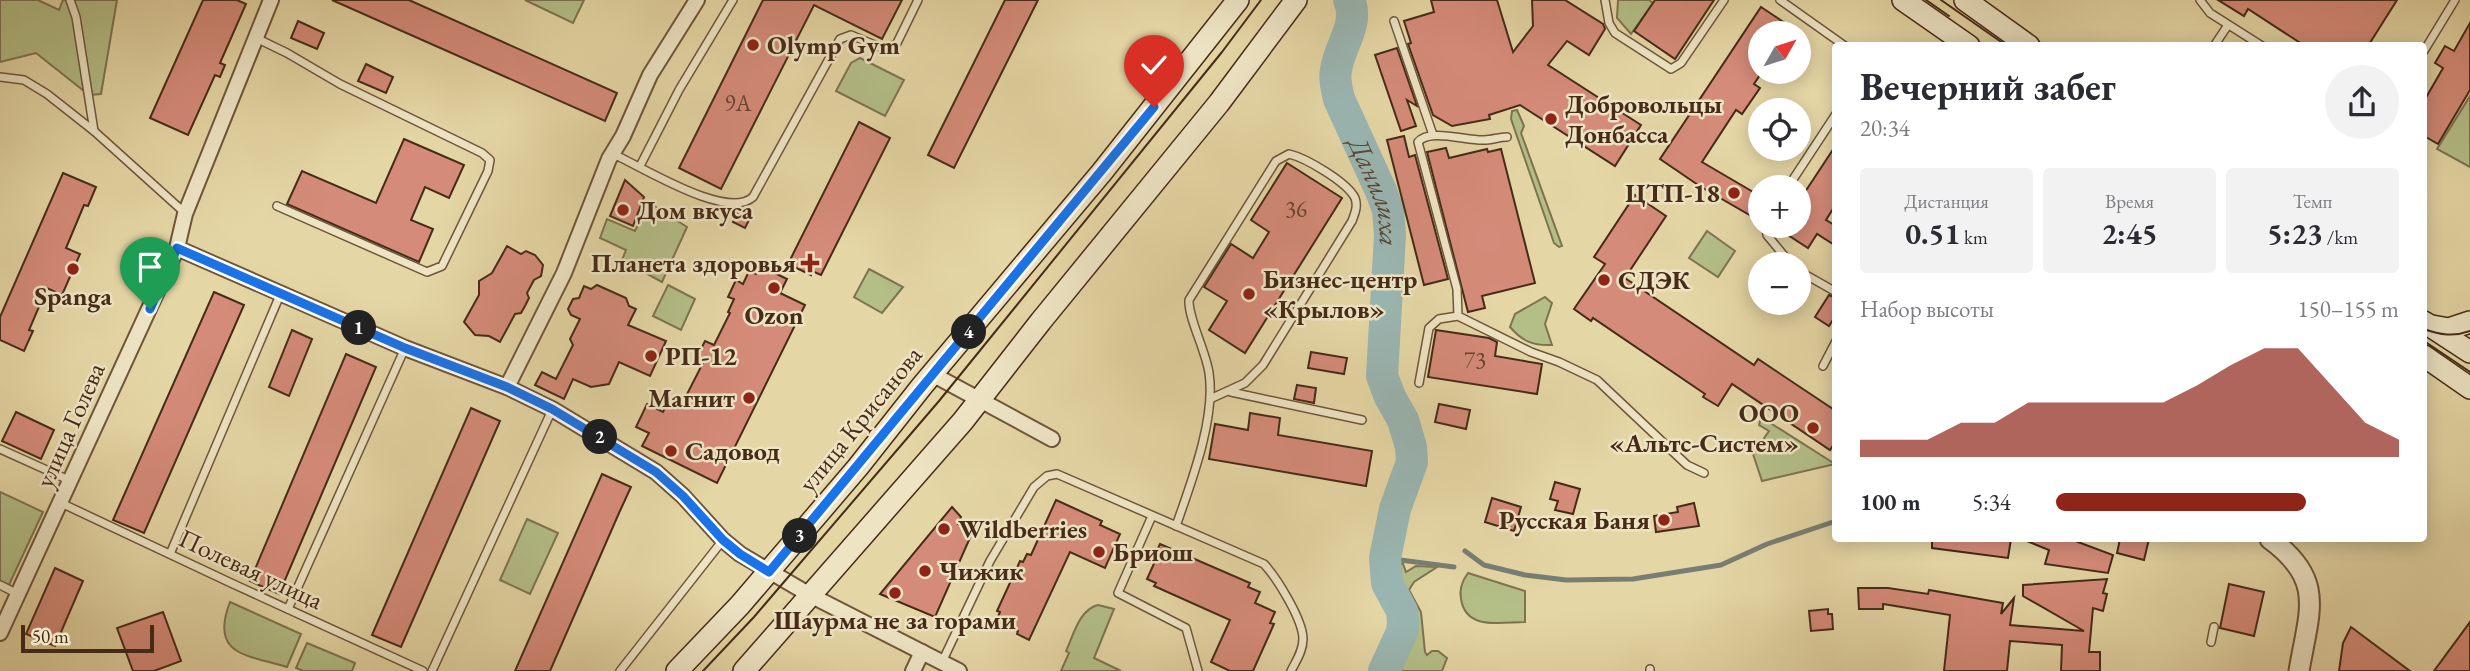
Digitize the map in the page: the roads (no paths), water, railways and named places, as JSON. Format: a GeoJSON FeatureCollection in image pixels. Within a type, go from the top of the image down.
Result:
{"type":"FeatureCollection","features":[{"type":"Feature","properties":{"kind":"main road","name":"улица Крисанова"},"geometry":{"type":"LineString","coordinates":[[677,671],[769,572],[858,467],[932,374],[1102,172],[1238,0]]}},
{"type":"Feature","properties":{"kind":"main road"},"geometry":{"type":"LineString","coordinates":[[744,671],[979,400],[1219,103],[1296,0]]}},
{"type":"Feature","properties":{"kind":"main road"},"geometry":{"type":"LineString","coordinates":[[1903,0],[1963,42]]}},
{"type":"Feature","properties":{"kind":"main road"},"geometry":{"type":"LineString","coordinates":[[1965,0],[2023,42]]}},
{"type":"Feature","properties":{"kind":"main road"},"geometry":{"type":"LineString","coordinates":[[2427,324],[2449,329],[2470,322]]}},
{"type":"Feature","properties":{"kind":"main road"},"geometry":{"type":"LineString","coordinates":[[2427,325],[2470,352]]}},
{"type":"Feature","properties":{"kind":"main road"},"geometry":{"type":"LineString","coordinates":[[2427,356],[2454,361],[2470,358]]}},
{"type":"Feature","properties":{"kind":"main road"},"geometry":{"type":"LineString","coordinates":[[2427,357],[2470,388]]}},
{"type":"Feature","properties":{"kind":"street","name":"улица Голева"},"geometry":{"type":"LineString","coordinates":[[0,633],[177,248],[185,214],[271,0]]}},
{"type":"Feature","properties":{"kind":"street"},"geometry":{"type":"LineString","coordinates":[[507,387],[564,272],[613,153],[650,75],[697,0]]}},
{"type":"Feature","properties":{"kind":"street"},"geometry":{"type":"LineString","coordinates":[[177,248],[280,295],[405,348],[507,387],[552,409],[656,472],[740,554],[810,595],[959,671]]}},
{"type":"Feature","properties":{"kind":"street"},"geometry":{"type":"LineString","coordinates":[[932,374],[1052,439]]}},
{"type":"Feature","properties":{"kind":"street"},"geometry":{"type":"LineString","coordinates":[[2274,542],[2296,561],[2307,581],[2299,671]]}},
{"type":"Feature","properties":{"kind":"street"},"geometry":{"type":"LineString","coordinates":[[913,671],[922,652]]}},
{"type":"Feature","properties":{"kind":"lane"},"geometry":{"type":"LineString","coordinates":[[70,0],[77,20],[94,131]]}},
{"type":"Feature","properties":{"kind":"lane"},"geometry":{"type":"LineString","coordinates":[[640,166],[679,90],[733,0]]}},
{"type":"Feature","properties":{"kind":"lane"},"geometry":{"type":"LineString","coordinates":[[613,153],[711,201],[748,202],[840,39],[851,35],[882,48],[895,45],[918,0]]}},
{"type":"Feature","properties":{"kind":"lane"},"geometry":{"type":"LineString","coordinates":[[1605,0],[1609,23],[1615,33],[1671,69],[1681,63],[1724,0]]}},
{"type":"Feature","properties":{"kind":"lane"},"geometry":{"type":"LineString","coordinates":[[1780,0],[1839,42]]}},
{"type":"Feature","properties":{"kind":"lane"},"geometry":{"type":"LineString","coordinates":[[2200,0],[2210,13],[2256,42]]}},
{"type":"Feature","properties":{"kind":"lane"},"geometry":{"type":"LineString","coordinates":[[2427,46],[2455,0]]}},
{"type":"Feature","properties":{"kind":"lane"},"geometry":{"type":"LineString","coordinates":[[1394,21],[1433,135]]}},
{"type":"Feature","properties":{"kind":"lane"},"geometry":{"type":"LineString","coordinates":[[2217,42],[2228,25]]}},
{"type":"Feature","properties":{"kind":"lane"},"geometry":{"type":"LineString","coordinates":[[255,37],[287,52],[340,84],[482,153],[490,160],[488,171],[442,266],[427,272],[277,206]]}},
{"type":"Feature","properties":{"kind":"lane"},"geometry":{"type":"LineString","coordinates":[[0,77],[24,80],[47,94],[94,131],[185,214]]}},
{"type":"Feature","properties":{"kind":"lane"},"geometry":{"type":"LineString","coordinates":[[1796,175],[1832,120]]}},
{"type":"Feature","properties":{"kind":"lane"},"geometry":{"type":"LineString","coordinates":[[1458,316],[1457,289],[1418,142],[1421,138],[1433,135],[1488,140],[1507,137]]}},
{"type":"Feature","properties":{"kind":"lane"},"geometry":{"type":"LineString","coordinates":[[1175,526],[1199,457],[1211,385],[1206,356],[1190,313],[1189,300],[1276,161],[1284,155],[1294,155],[1344,186],[1355,199],[1355,213],[1263,365],[1245,383],[1210,399]]}},
{"type":"Feature","properties":{"kind":"lane"},"geometry":{"type":"LineString","coordinates":[[1769,238],[1781,252]]}},
{"type":"Feature","properties":{"kind":"lane"},"geometry":{"type":"LineString","coordinates":[[1811,278],[1832,290]]}},
{"type":"Feature","properties":{"kind":"lane"},"geometry":{"type":"LineString","coordinates":[[170,554],[280,295]]}},
{"type":"Feature","properties":{"kind":"lane"},"geometry":{"type":"LineString","coordinates":[[1419,383],[1429,328],[1440,319],[1458,316],[1531,352],[1597,380],[1687,465],[1704,473]]}},
{"type":"Feature","properties":{"kind":"lane"},"geometry":{"type":"LineString","coordinates":[[288,609],[405,348]]}},
{"type":"Feature","properties":{"kind":"lane"},"geometry":{"type":"LineString","coordinates":[[1823,366],[1832,349]]}},
{"type":"Feature","properties":{"kind":"lane"},"geometry":{"type":"LineString","coordinates":[[1230,392],[1362,420]]}},
{"type":"Feature","properties":{"kind":"lane"},"geometry":{"type":"LineString","coordinates":[[432,671],[552,409]]}},
{"type":"Feature","properties":{"kind":"lane"},"geometry":{"type":"LineString","coordinates":[[0,449],[71,481]]}},
{"type":"Feature","properties":{"kind":"lane"},"geometry":{"type":"LineString","coordinates":[[941,663],[990,561],[1034,487],[1042,479],[1053,475],[1064,476],[1256,559],[1271,571],[1302,630],[1301,651],[1291,671]]}},
{"type":"Feature","properties":{"kind":"lane","name":"Полевая улица"},"geometry":{"type":"LineString","coordinates":[[61,503],[424,671]]}},
{"type":"Feature","properties":{"kind":"lane"},"geometry":{"type":"LineString","coordinates":[[1152,516],[1118,593],[1186,628],[1198,671]]}},
{"type":"Feature","properties":{"kind":"lane"},"geometry":{"type":"LineString","coordinates":[[621,671],[723,540]]}},
{"type":"Feature","properties":{"kind":"lane"},"geometry":{"type":"LineString","coordinates":[[0,585],[18,594]]}},
{"type":"Feature","properties":{"kind":"lane"},"geometry":{"type":"LineString","coordinates":[[2210,642],[2214,626]]}},
{"type":"Feature","properties":{"kind":"waterway","name":"Данилиха"},"geometry":{"type":"LineString","coordinates":[[1349,0],[1352,9],[1351,26],[1338,61],[1336,84],[1339,99],[1388,210],[1390,235],[1382,376],[1403,420],[1411,447],[1412,462],[1395,509],[1385,558],[1387,583],[1402,611],[1403,622],[1402,632],[1384,671]]}},
{"type":"Feature","properties":{"kind":"waterway"},"geometry":{"type":"LineString","coordinates":[[1465,551],[1484,565],[1525,575],[1566,580],[1633,579],[1721,565],[1767,544],[1832,522]]}},
{"type":"Feature","properties":{"kind":"waterway"},"geometry":{"type":"LineString","coordinates":[[1385,558],[1454,567]]}},
{"type":"Feature","properties":{"kind":"tram line"},"geometry":{"type":"LineString","coordinates":[[703,671],[754,617],[939,401],[1222,52],[1261,0]]}},
{"type":"Feature","properties":{"kind":"tram line"},"geometry":{"type":"LineString","coordinates":[[1926,0],[1949,16]]}},
{"type":"Feature","properties":{"kind":"tram line"},"geometry":{"type":"LineString","coordinates":[[1941,0],[2001,42]]}},
{"type":"Feature","properties":{"kind":"tram line"},"geometry":{"type":"LineString","coordinates":[[2427,330],[2447,334],[2470,331]]}},
{"type":"Feature","properties":{"kind":"tram line"},"geometry":{"type":"LineString","coordinates":[[2427,343],[2470,372]]}},
{"type":"Feature","properties":{"kind":"place","name":"Olymp Gym"},"geometry":{"type":"Point","coordinates":[753,45]}},
{"type":"Feature","properties":{"kind":"place","name":"Добровольцы Донбасса"},"geometry":{"type":"Point","coordinates":[1551,119]}},
{"type":"Feature","properties":{"kind":"place","name":"ЦТП-18"},"geometry":{"type":"Point","coordinates":[1734,193]}},
{"type":"Feature","properties":{"kind":"place","name":"Дом вкуса"},"geometry":{"type":"Point","coordinates":[623,210]}},
{"type":"Feature","properties":{"kind":"place","name":"Планета здоровья"},"geometry":{"type":"Point","coordinates":[810,263]}},
{"type":"Feature","properties":{"kind":"place","name":"Spanga"},"geometry":{"type":"Point","coordinates":[73,269]}},
{"type":"Feature","properties":{"kind":"place","name":"СДЭК"},"geometry":{"type":"Point","coordinates":[1604,280]}},
{"type":"Feature","properties":{"kind":"place","name":"Ozon"},"geometry":{"type":"Point","coordinates":[774,288]}},
{"type":"Feature","properties":{"kind":"place","name":"Бизнес-центр «Крылов»"},"geometry":{"type":"Point","coordinates":[1249,294]}},
{"type":"Feature","properties":{"kind":"place","name":"РП-12"},"geometry":{"type":"Point","coordinates":[651,356]}},
{"type":"Feature","properties":{"kind":"place","name":"Магнит"},"geometry":{"type":"Point","coordinates":[749,398]}},
{"type":"Feature","properties":{"kind":"place","name":"ООО «Альтс-Систем»"},"geometry":{"type":"Point","coordinates":[1813,428]}},
{"type":"Feature","properties":{"kind":"place","name":"Садовод"},"geometry":{"type":"Point","coordinates":[671,451]}},
{"type":"Feature","properties":{"kind":"place","name":"Русская Баня"},"geometry":{"type":"Point","coordinates":[1664,520]}},
{"type":"Feature","properties":{"kind":"place","name":"Wildberries"},"geometry":{"type":"Point","coordinates":[944,529]}},
{"type":"Feature","properties":{"kind":"place","name":"Бриош"},"geometry":{"type":"Point","coordinates":[1099,552]}},
{"type":"Feature","properties":{"kind":"place","name":"Чижик"},"geometry":{"type":"Point","coordinates":[925,571]}},
{"type":"Feature","properties":{"kind":"place","name":"Шаурма не за горами"},"geometry":{"type":"Point","coordinates":[895,593]}}]}
